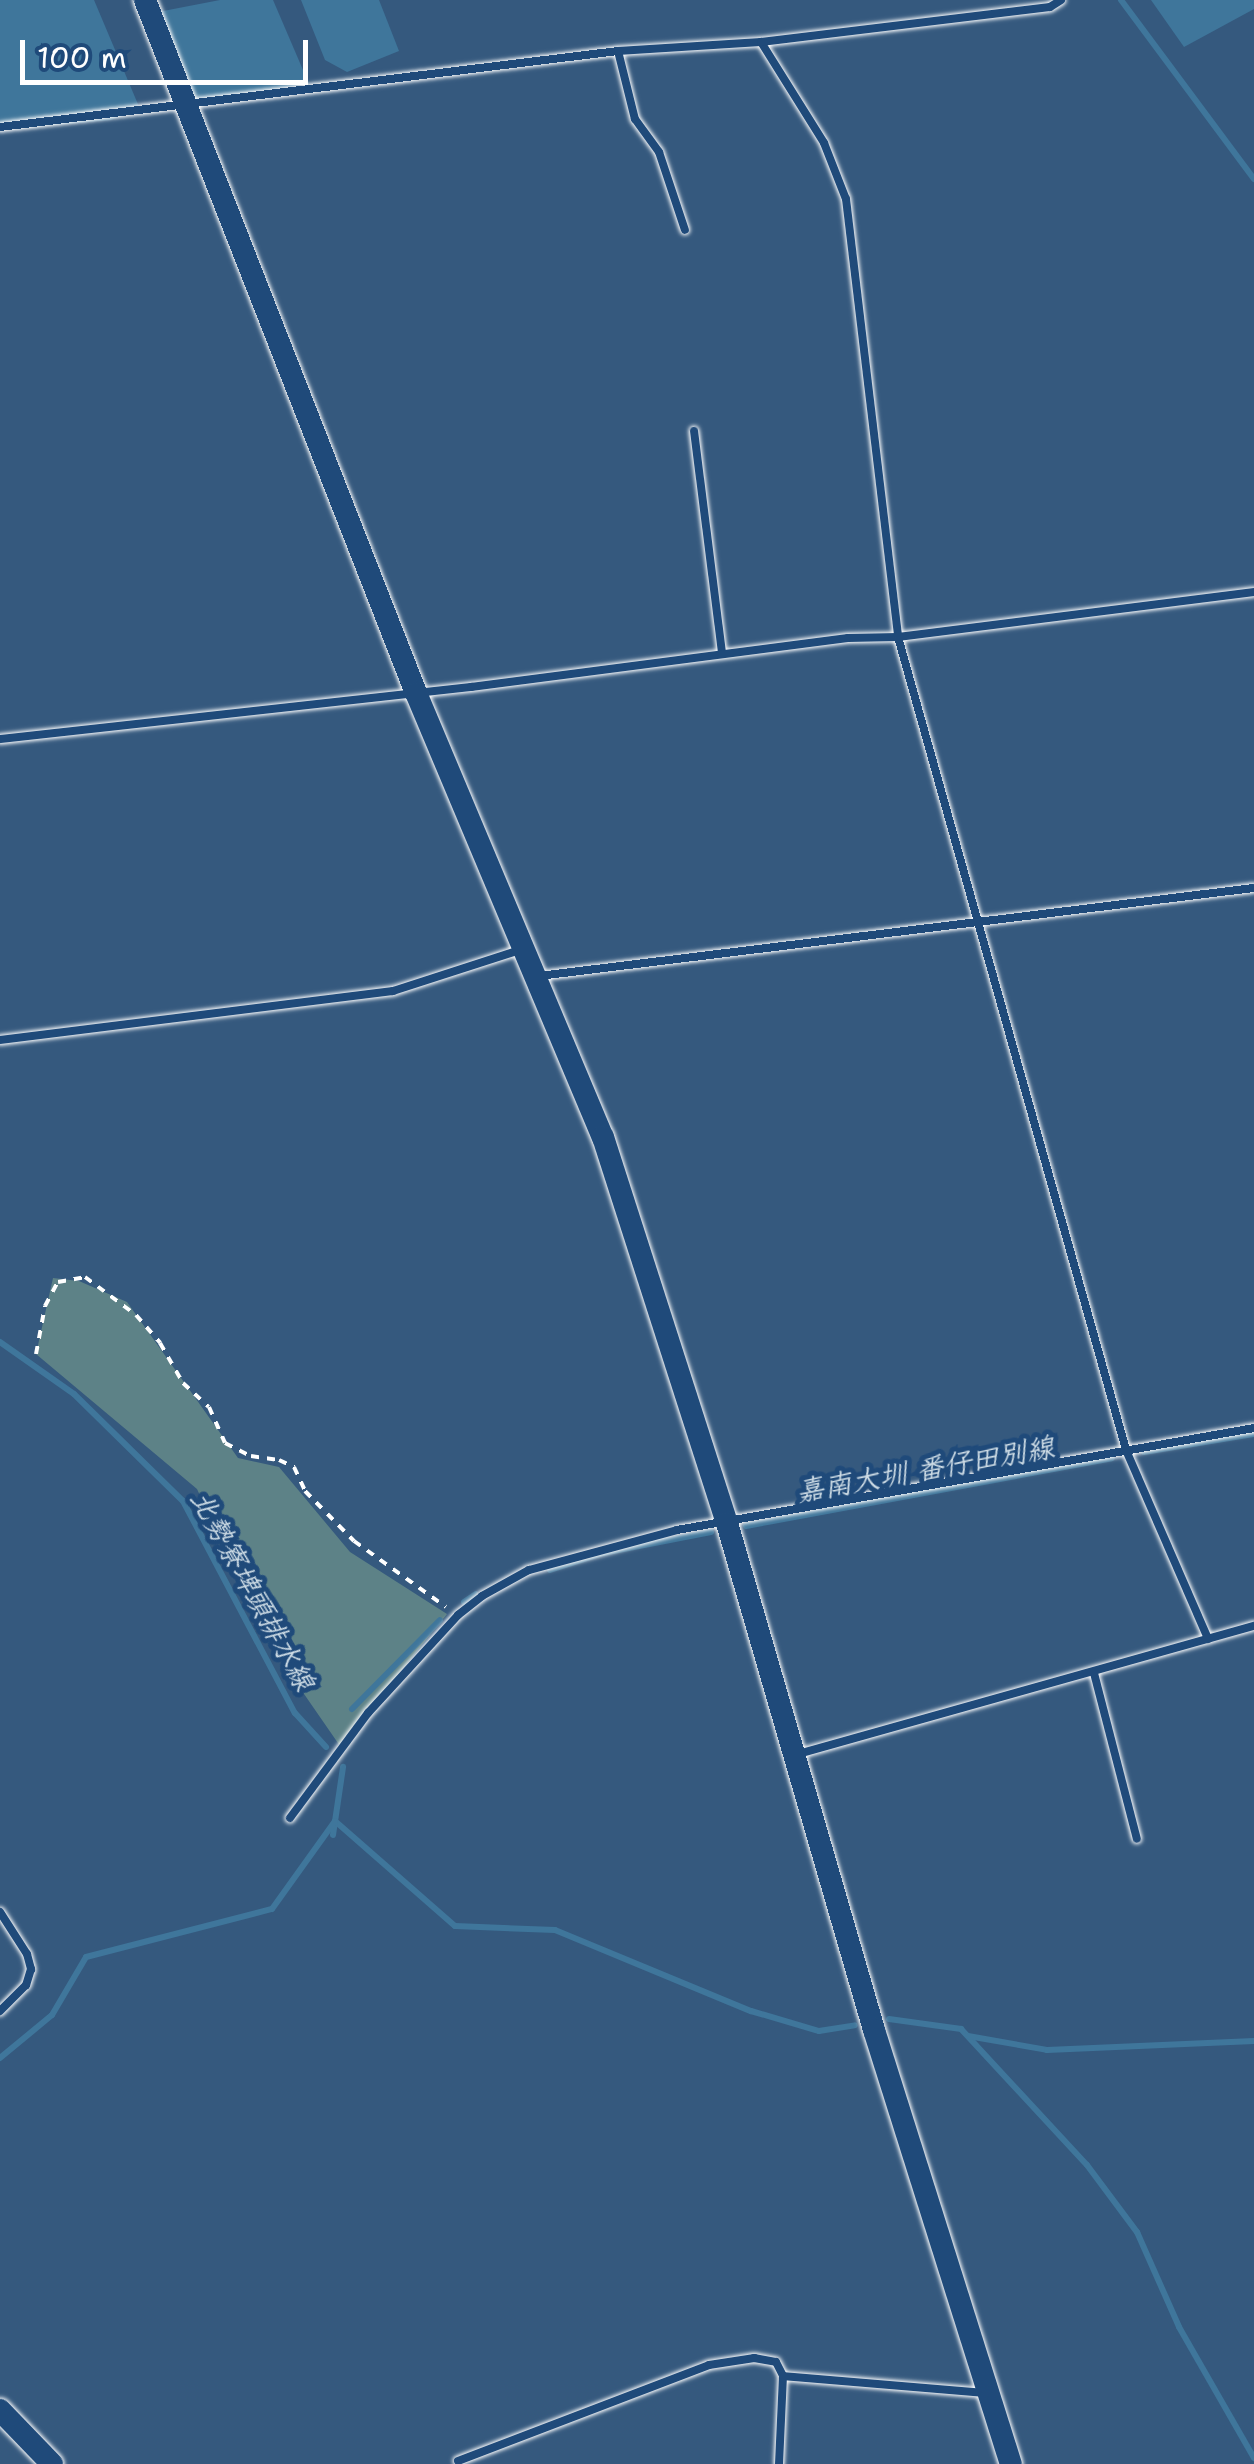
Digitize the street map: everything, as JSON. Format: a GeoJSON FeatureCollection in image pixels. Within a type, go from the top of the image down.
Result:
{"type":"FeatureCollection","features":[{"type":"Feature","properties":{"kind":"street"},"geometry":{"type":"LineString","coordinates":[[145,0],[416,693],[520,950],[603,1138],[727,1523],[794,1756],[1011,2464]]}},
{"type":"Feature","properties":{"kind":"street"},"geometry":{"type":"LineString","coordinates":[[1,2415],[52,2464]]}},
{"type":"Feature","properties":{"kind":"lane"},"geometry":{"type":"LineString","coordinates":[[0,127],[618,51],[761,42],[1050,7],[1061,0]]}},
{"type":"Feature","properties":{"kind":"lane"},"geometry":{"type":"LineString","coordinates":[[761,42],[824,144],[846,198],[898,638],[1126,1450],[1208,1640]]}},
{"type":"Feature","properties":{"kind":"lane"},"geometry":{"type":"LineString","coordinates":[[618,51],[636,119],[659,152],[685,230]]}},
{"type":"Feature","properties":{"kind":"lane"},"geometry":{"type":"LineString","coordinates":[[694,431],[722,653]]}},
{"type":"Feature","properties":{"kind":"lane"},"geometry":{"type":"LineString","coordinates":[[0,739],[416,693],[848,638],[898,638],[1254,592]]}},
{"type":"Feature","properties":{"kind":"lane"},"geometry":{"type":"LineString","coordinates":[[532,977],[1254,888]]}},
{"type":"Feature","properties":{"kind":"lane"},"geometry":{"type":"LineString","coordinates":[[0,1040],[393,991],[520,950]]}},
{"type":"Feature","properties":{"kind":"lane"},"geometry":{"type":"LineString","coordinates":[[290,1818],[368,1713],[458,1615],[529,1570],[585,1552],[727,1523],[1254,1428]]}},
{"type":"Feature","properties":{"kind":"lane"},"geometry":{"type":"LineString","coordinates":[[794,1756],[1254,1626]]}},
{"type":"Feature","properties":{"kind":"lane"},"geometry":{"type":"LineString","coordinates":[[1094,1674],[1137,1839]]}},
{"type":"Feature","properties":{"kind":"lane"},"geometry":{"type":"LineString","coordinates":[[0,1912],[27,1954],[31,1969],[26,1986],[0,2011]]}},
{"type":"Feature","properties":{"kind":"lane"},"geometry":{"type":"LineString","coordinates":[[458,2462],[709,2365],[754,2358],[776,2362],[783,2376],[779,2464]]}},
{"type":"Feature","properties":{"kind":"lane"},"geometry":{"type":"LineString","coordinates":[[783,2376],[988,2393]]}},
{"type":"Feature","properties":{"kind":"path"},"geometry":{"type":"LineString","coordinates":[[36,1354],[44,1306],[58,1282],[85,1277],[127,1307],[160,1344],[183,1383],[209,1407],[224,1443],[250,1456],[279,1460],[294,1467],[305,1491],[354,1541],[458,1615]]}},
{"type":"Feature","properties":{"kind":"green space"},"geometry":{"type":"Polygon","coordinates":[[[53,1278],[79,1281],[127,1302],[238,1458],[279,1467],[350,1552],[447,1614],[340,1746],[266,1639],[197,1489],[36,1354],[53,1278]]]}},
{"type":"Feature","properties":{"kind":"water"},"geometry":{"type":"Polygon","coordinates":[[[0,0],[94,0],[140,109],[111,120],[0,130],[0,0]]]}},
{"type":"Feature","properties":{"kind":"water"},"geometry":{"type":"Polygon","coordinates":[[[220,0],[273,0],[309,84],[187,101],[158,12],[220,0]]]}},
{"type":"Feature","properties":{"kind":"water"},"geometry":{"type":"Polygon","coordinates":[[[301,0],[379,0],[399,51],[347,72],[325,60],[301,0]]]}},
{"type":"Feature","properties":{"kind":"water"},"geometry":{"type":"Polygon","coordinates":[[[1151,0],[1254,0],[1254,9],[1184,47],[1151,0]]]}},
{"type":"Feature","properties":{"kind":"waterway"},"geometry":{"type":"LineString","coordinates":[[1121,0],[1254,179]]}},
{"type":"Feature","properties":{"kind":"waterway","name":"北勢寮埤頭排水線"},"geometry":{"type":"LineString","coordinates":[[0,1342],[74,1394],[183,1501],[295,1713],[326,1747]]}},
{"type":"Feature","properties":{"kind":"waterway","name":"嘉南大圳 番仔田別線"},"geometry":{"type":"LineString","coordinates":[[1144,1452],[1254,1434]]}},
{"type":"Feature","properties":{"kind":"waterway","name":"嘉南大圳 番仔田別線"},"geometry":{"type":"LineString","coordinates":[[746,1526],[1112,1458]]}},
{"type":"Feature","properties":{"kind":"waterway","name":"嘉南大圳 番仔田別線"},"geometry":{"type":"LineString","coordinates":[[550,1570],[603,1553],[711,1532]]}},
{"type":"Feature","properties":{"kind":"waterway","name":"嘉南大圳 番仔田別線"},"geometry":{"type":"LineString","coordinates":[[464,1602],[476,1594]]}},
{"type":"Feature","properties":{"kind":"waterway","name":"嘉南大圳 番仔田別線"},"geometry":{"type":"LineString","coordinates":[[352,1709],[440,1620]]}},
{"type":"Feature","properties":{"kind":"waterway","name":"北勢寮埤頭排水線"},"geometry":{"type":"LineString","coordinates":[[333,1835],[343,1767]]}},
{"type":"Feature","properties":{"kind":"waterway"},"geometry":{"type":"LineString","coordinates":[[335,1821],[455,1926],[555,1930],[751,2011],[819,2031],[855,2025]]}},
{"type":"Feature","properties":{"kind":"waterway","name":"北勢寮埤頭排水線"},"geometry":{"type":"LineString","coordinates":[[0,2058],[52,2015],[86,1957],[272,1909],[335,1821]]}},
{"type":"Feature","properties":{"kind":"waterway"},"geometry":{"type":"LineString","coordinates":[[889,2019],[961,2029],[1087,2165],[1137,2232],[1179,2327],[1254,2458]]}},
{"type":"Feature","properties":{"kind":"waterway"},"geometry":{"type":"LineString","coordinates":[[968,2036],[1047,2050],[1254,2041]]}}]}
